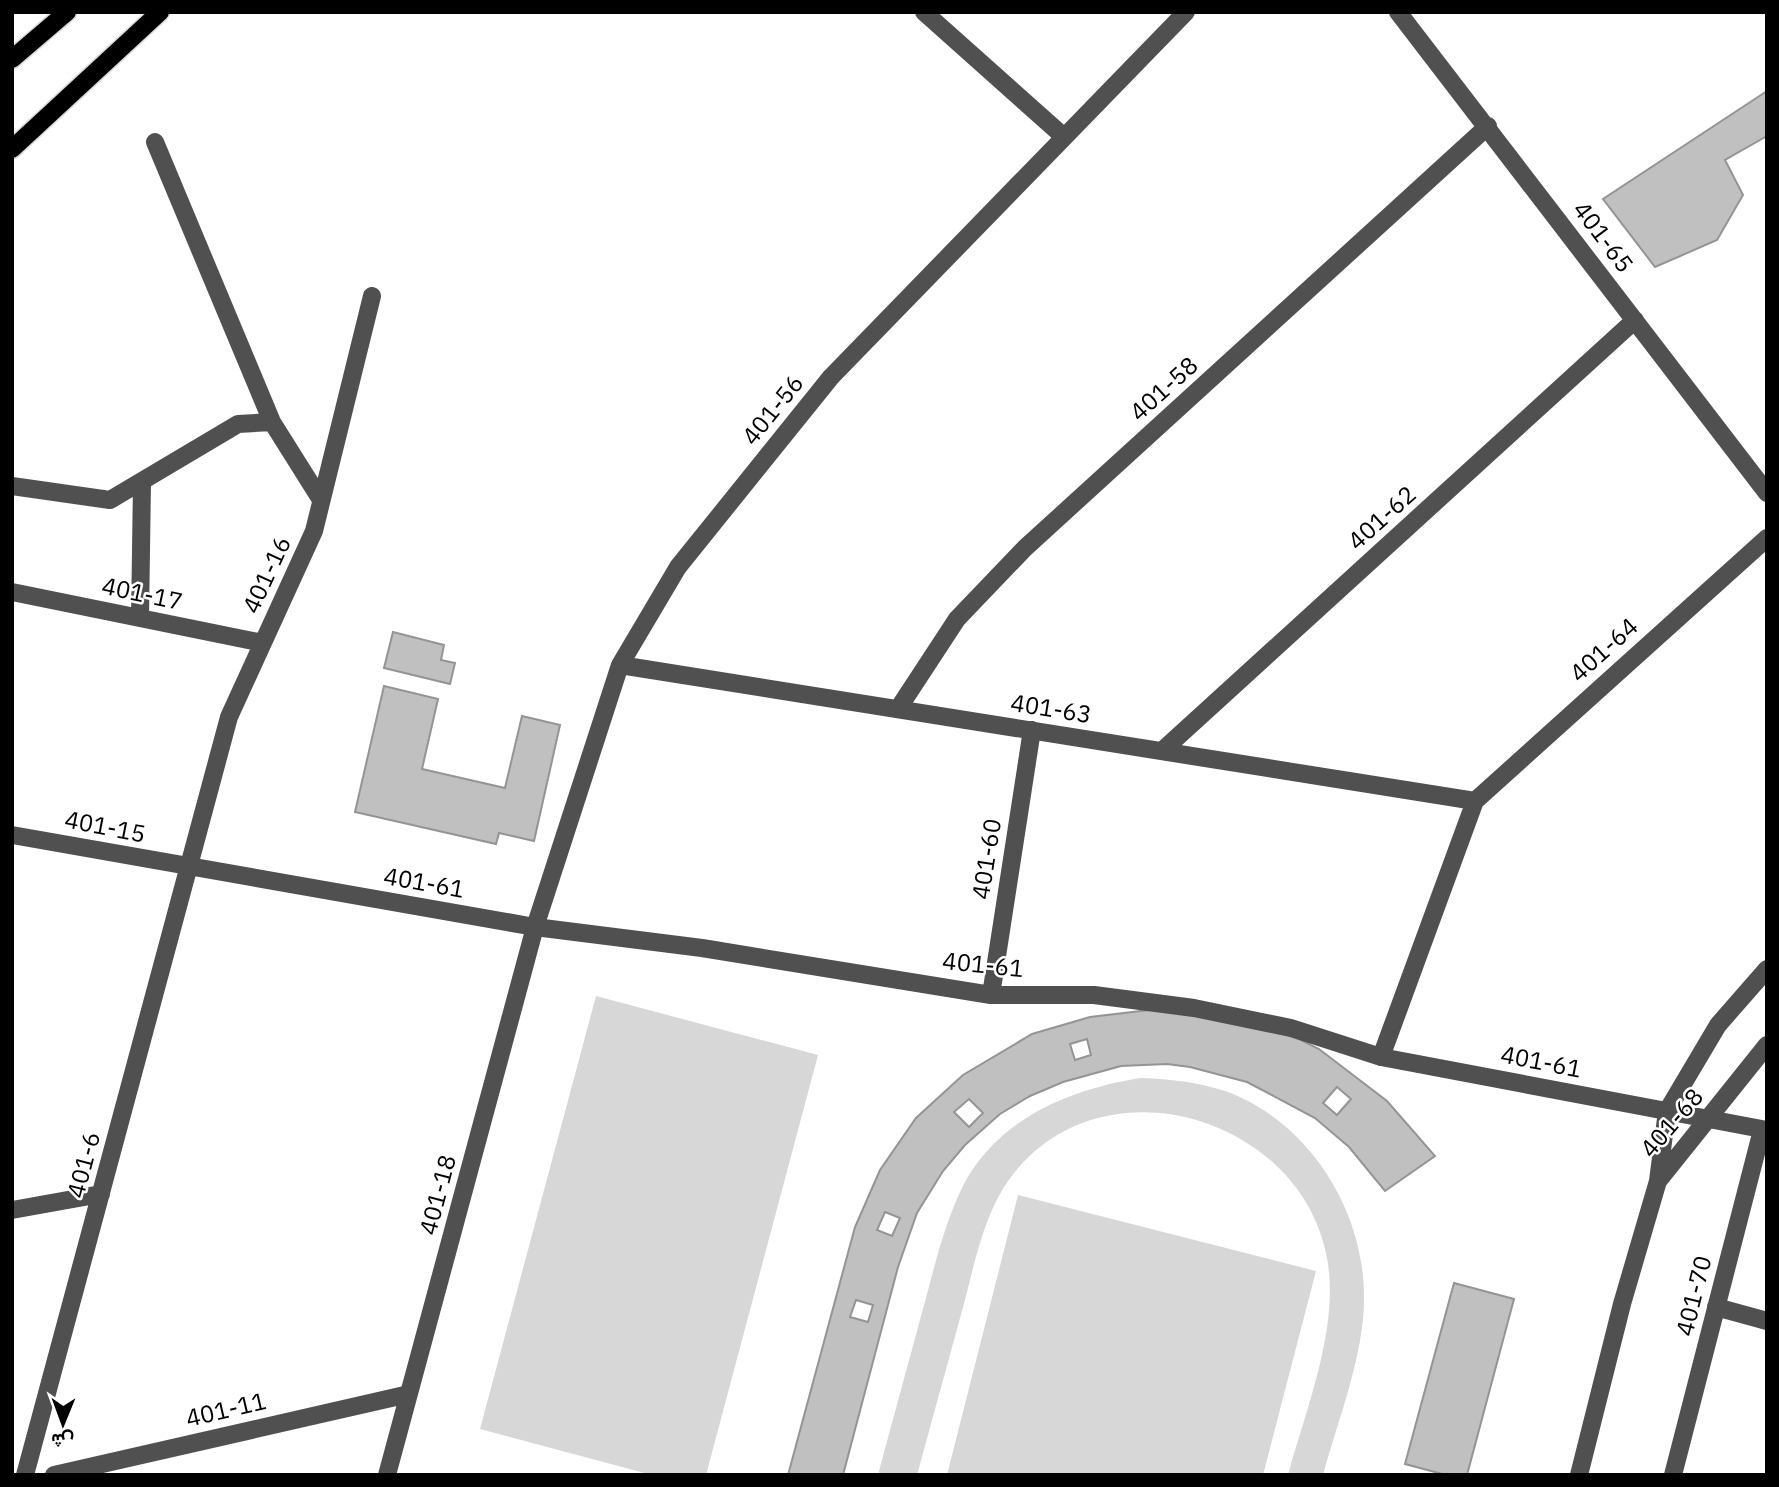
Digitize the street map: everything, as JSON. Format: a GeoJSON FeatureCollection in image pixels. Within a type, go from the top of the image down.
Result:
{"type":"FeatureCollection","features":[{"type":"Feature","properties":{"kind":"main road"},"geometry":{"type":"LineString","coordinates":[[12,60],[67,12]]}},
{"type":"Feature","properties":{"kind":"main road"},"geometry":{"type":"LineString","coordinates":[[12,149],[160,12]]}},
{"type":"Feature","properties":{"kind":"street"},"geometry":{"type":"LineString","coordinates":[[924,12],[1063,136]]}},
{"type":"Feature","properties":{"kind":"street","name":"401-56"},"geometry":{"type":"LineString","coordinates":[[535,927],[620,665],[678,567],[831,377],[1186,12]]}},
{"type":"Feature","properties":{"kind":"street","name":"401-65"},"geometry":{"type":"LineString","coordinates":[[1398,12],[1767,493]]}},
{"type":"Feature","properties":{"kind":"street","name":"401-58"},"geometry":{"type":"LineString","coordinates":[[898,709],[957,619],[1025,548],[1488,126]]}},
{"type":"Feature","properties":{"kind":"street"},"geometry":{"type":"LineString","coordinates":[[155,142],[272,422],[321,500]]}},
{"type":"Feature","properties":{"kind":"street","name":"401-16"},"geometry":{"type":"LineString","coordinates":[[189,867],[229,717],[314,531],[372,296]]}},
{"type":"Feature","properties":{"kind":"street","name":"401-62"},"geometry":{"type":"LineString","coordinates":[[1162,751],[1635,320]]}},
{"type":"Feature","properties":{"kind":"street"},"geometry":{"type":"LineString","coordinates":[[12,486],[110,500],[237,424],[272,422]]}},
{"type":"Feature","properties":{"kind":"street"},"geometry":{"type":"LineString","coordinates":[[139,618],[142,482]]}},
{"type":"Feature","properties":{"kind":"street","name":"401-64"},"geometry":{"type":"LineString","coordinates":[[1475,801],[1767,538]]}},
{"type":"Feature","properties":{"kind":"street","name":"401-17"},"geometry":{"type":"LineString","coordinates":[[12,592],[263,643]]}},
{"type":"Feature","properties":{"kind":"street","name":"401-63"},"geometry":{"type":"LineString","coordinates":[[620,665],[1475,801]]}},
{"type":"Feature","properties":{"kind":"street","name":"401-60"},"geometry":{"type":"LineString","coordinates":[[991,995],[1032,730]]}},
{"type":"Feature","properties":{"kind":"street"},"geometry":{"type":"LineString","coordinates":[[1381,1057],[1475,801]]}},
{"type":"Feature","properties":{"kind":"street","name":"401-15"},"geometry":{"type":"LineString","coordinates":[[12,835],[189,867]]}},
{"type":"Feature","properties":{"kind":"street","name":"401-61"},"geometry":{"type":"LineString","coordinates":[[189,867],[535,927],[702,948],[991,995],[1094,995],[1194,1008],[1291,1028],[1381,1057],[1765,1130]]}},
{"type":"Feature","properties":{"kind":"street","name":"401-6"},"geometry":{"type":"LineString","coordinates":[[26,1475],[189,867]]}},
{"type":"Feature","properties":{"kind":"street","name":"401-18"},"geometry":{"type":"LineString","coordinates":[[387,1475],[535,927]]}},
{"type":"Feature","properties":{"kind":"street","name":"401-68"},"geometry":{"type":"LineString","coordinates":[[1658,1181],[1667,1111],[1718,1025],[1767,969]]}},
{"type":"Feature","properties":{"kind":"street","name":"401-68"},"geometry":{"type":"LineString","coordinates":[[1658,1181],[1767,1045]]}},
{"type":"Feature","properties":{"kind":"street","name":"401-70"},"geometry":{"type":"LineString","coordinates":[[1673,1475],[1765,1130]]}},
{"type":"Feature","properties":{"kind":"street"},"geometry":{"type":"LineString","coordinates":[[1579,1475],[1622,1304],[1658,1181]]}},
{"type":"Feature","properties":{"kind":"street"},"geometry":{"type":"LineString","coordinates":[[12,1210],[101,1194]]}},
{"type":"Feature","properties":{"kind":"street"},"geometry":{"type":"LineString","coordinates":[[1716,1307],[1767,1321]]}},
{"type":"Feature","properties":{"kind":"street","name":"401-11"},"geometry":{"type":"LineString","coordinates":[[54,1475],[409,1394]]}},
{"type":"Feature","properties":{"kind":"shaded area"},"geometry":{"type":"Polygon","coordinates":[[[596,996],[818,1055],[706,1475],[652,1475],[480,1429],[596,996]]]}},
{"type":"Feature","properties":{"kind":"shaded area"},"geometry":{"type":"Polygon","coordinates":[[[1141,1078],[1204,1085],[1255,1105],[1282,1124],[1306,1147],[1343,1202],[1355,1234],[1362,1266],[1363,1320],[1355,1365],[1323,1475],[1288,1475],[1312,1395],[1329,1312],[1327,1258],[1310,1209],[1280,1169],[1241,1139],[1195,1120],[1146,1112],[1098,1118],[1053,1138],[1014,1173],[995,1204],[981,1239],[917,1475],[878,1475],[945,1231],[962,1188],[977,1164],[994,1143],[1038,1111],[1088,1090],[1141,1078]]]}},
{"type":"Feature","properties":{"kind":"shaded area"},"geometry":{"type":"Polygon","coordinates":[[[1018,1195],[1316,1271],[1263,1475],[947,1475],[1018,1195]]]}},
{"type":"Feature","properties":{"kind":"building"},"geometry":{"type":"Polygon","coordinates":[[[1767,91],[1767,136],[1725,160],[1743,195],[1717,240],[1655,267],[1603,199],[1767,91]]]}},
{"type":"Feature","properties":{"kind":"building"},"geometry":{"type":"Polygon","coordinates":[[[393,632],[444,645],[441,660],[455,663],[450,684],[384,668],[393,632]]]}},
{"type":"Feature","properties":{"kind":"building"},"geometry":{"type":"Polygon","coordinates":[[[384,686],[438,699],[422,769],[505,788],[522,716],[560,725],[534,841],[499,833],[496,844],[355,812],[384,686]]]}},
{"type":"Feature","properties":{"kind":"building"},"geometry":{"type":"Polygon","coordinates":[[[1166,1008],[1295,1037],[1319,1049],[1387,1101],[1435,1156],[1385,1191],[1349,1147],[1315,1118],[1247,1082],[1190,1067],[1167,1064],[1121,1066],[1063,1082],[1030,1096],[1000,1114],[965,1145],[943,1171],[917,1213],[898,1267],[843,1475],[788,1475],[855,1227],[880,1170],[916,1118],[963,1075],[1032,1034],[1090,1017],[1166,1008]],[[1087,1039],[1070,1044],[1075,1060],[1091,1055],[1087,1039]],[[1337,1087],[1323,1103],[1337,1115],[1351,1099],[1337,1087]],[[969,1099],[954,1112],[969,1127],[983,1113],[969,1099]],[[885,1212],[877,1230],[892,1236],[900,1218],[885,1212]],[[856,1300],[850,1317],[868,1322],[873,1305],[856,1300]]]}},
{"type":"Feature","properties":{"kind":"building"},"geometry":{"type":"Polygon","coordinates":[[[1454,1283],[1514,1299],[1467,1475],[1446,1475],[1405,1464],[1454,1283]]]}}]}
